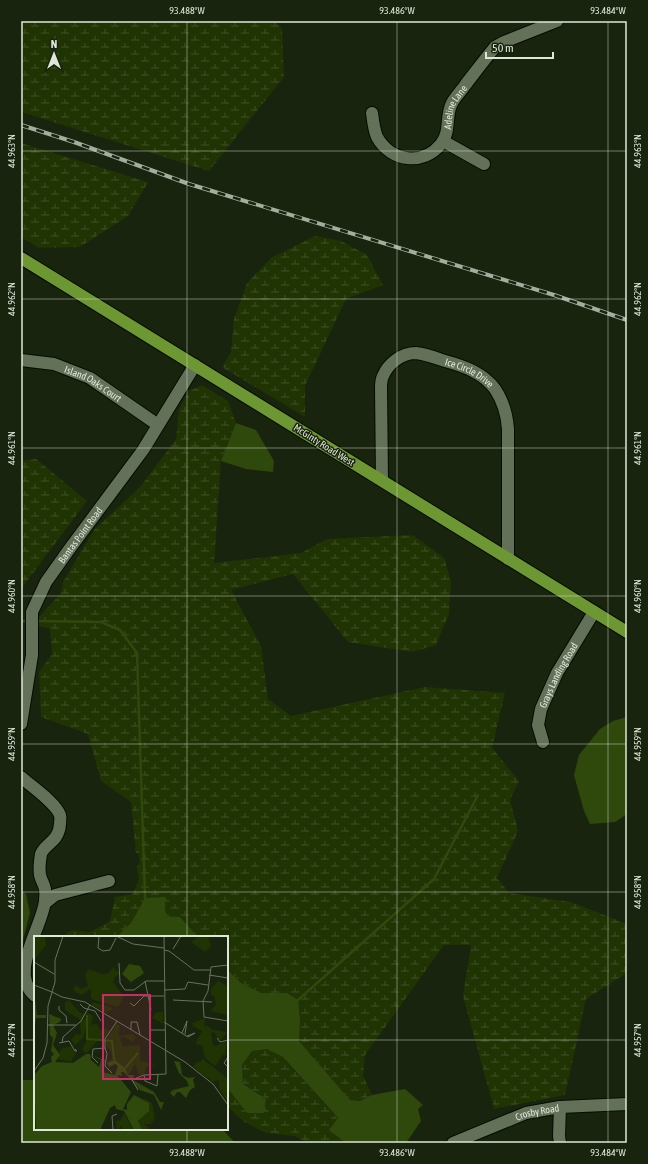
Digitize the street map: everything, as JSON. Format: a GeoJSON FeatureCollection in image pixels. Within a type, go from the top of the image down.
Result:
{"type":"FeatureCollection","features":[{"type":"Feature","properties":{"kind":"main road","name":"McGinty Road West"},"geometry":{"type":"LineString","coordinates":[[21,258],[627,632]]}},
{"type":"Feature","properties":{"kind":"street","name":"Adeline Lane"},"geometry":{"type":"LineString","coordinates":[[372,113],[377,136],[391,153],[401,157],[413,158],[423,157],[434,152],[443,141],[448,125],[451,104],[494,47],[557,21]]}},
{"type":"Feature","properties":{"kind":"street"},"geometry":{"type":"LineString","coordinates":[[443,141],[484,164]]}},
{"type":"Feature","properties":{"kind":"street","name":"Ice Circle Drive"},"geometry":{"type":"LineString","coordinates":[[382,480],[381,388],[382,378],[387,368],[394,361],[414,353],[425,354],[460,365],[473,371],[485,379],[494,389],[502,401],[507,415],[508,559]]}},
{"type":"Feature","properties":{"kind":"street","name":"Island Oaks Court"},"geometry":{"type":"LineString","coordinates":[[21,360],[54,364],[90,378],[158,425]]}},
{"type":"Feature","properties":{"kind":"street","name":"Bantas Point Road"},"geometry":{"type":"LineString","coordinates":[[21,724],[32,655],[32,612],[46,582],[143,450],[195,366]]}},
{"type":"Feature","properties":{"kind":"street","name":"Grays Landing Road"},"geometry":{"type":"LineString","coordinates":[[543,742],[538,726],[541,709],[557,673],[594,612]]}},
{"type":"Feature","properties":{"kind":"street"},"geometry":{"type":"LineString","coordinates":[[21,777],[55,806],[61,817],[60,830],[56,838],[42,852],[40,860],[40,875],[45,890],[45,903],[26,958],[24,971],[27,983],[34,995]]}},
{"type":"Feature","properties":{"kind":"street"},"geometry":{"type":"LineString","coordinates":[[45,903],[55,895],[109,881]]}},
{"type":"Feature","properties":{"kind":"street","name":"Crosby Road"},"geometry":{"type":"LineString","coordinates":[[453,1143],[526,1113],[560,1107],[627,1104]]}},
{"type":"Feature","properties":{"kind":"street"},"geometry":{"type":"LineString","coordinates":[[560,1107],[558,1136],[560,1143]]}},
{"type":"Feature","properties":{"kind":"green space"},"geometry":{"type":"Polygon","coordinates":[[[21,21],[275,21],[282,29],[284,77],[209,171],[21,112],[21,21]]]}},
{"type":"Feature","properties":{"kind":"green space"},"geometry":{"type":"Polygon","coordinates":[[[21,143],[148,182],[128,216],[80,247],[39,248],[21,237],[21,143]]]}},
{"type":"Feature","properties":{"kind":"green space"},"geometry":{"type":"Polygon","coordinates":[[[315,236],[341,241],[367,255],[383,285],[346,299],[305,386],[305,417],[222,367],[231,352],[234,319],[247,283],[271,258],[315,236]]]}},
{"type":"Feature","properties":{"kind":"green space"},"geometry":{"type":"Polygon","coordinates":[[[202,385],[228,401],[236,423],[221,461],[214,563],[301,553],[327,539],[413,535],[444,558],[451,581],[449,614],[436,645],[412,652],[348,642],[293,574],[231,590],[261,646],[268,699],[291,716],[425,687],[505,693],[492,748],[519,781],[510,800],[518,831],[497,878],[509,893],[571,902],[627,924],[627,973],[586,999],[565,1095],[494,1109],[463,996],[471,945],[444,945],[365,1055],[363,1076],[372,1095],[360,1101],[350,1100],[299,1041],[300,1021],[287,993],[261,993],[241,983],[228,969],[228,936],[197,936],[180,917],[165,916],[145,898],[131,923],[117,936],[63,936],[72,930],[90,932],[110,921],[115,897],[133,894],[139,879],[137,868],[140,861],[139,854],[136,853],[131,802],[101,781],[88,734],[41,717],[39,672],[52,654],[50,629],[39,626],[38,618],[61,593],[63,582],[94,530],[141,486],[176,439],[179,409],[189,391],[202,385]]]}},
{"type":"Feature","properties":{"kind":"green space"},"geometry":{"type":"Polygon","coordinates":[[[36,459],[87,501],[21,589],[21,461],[36,459]]]}},
{"type":"Feature","properties":{"kind":"green space"},"geometry":{"type":"Polygon","coordinates":[[[267,1048],[283,1057],[338,1119],[330,1130],[346,1142],[307,1143],[295,1136],[266,1133],[243,1121],[228,1107],[228,1090],[247,1113],[266,1099],[243,1084],[242,1065],[252,1051],[267,1048]]]}},
{"type":"Feature","properties":{"kind":"shaded area"},"geometry":{"type":"Polygon","coordinates":[[[236,423],[256,430],[274,461],[273,472],[246,469],[221,461],[236,423]]]}},
{"type":"Feature","properties":{"kind":"shaded area"},"geometry":{"type":"Polygon","coordinates":[[[627,717],[627,814],[615,822],[590,824],[584,811],[574,775],[579,755],[600,729],[613,721],[627,717]]]}},
{"type":"Feature","properties":{"kind":"shaded area"},"geometry":{"type":"Polygon","coordinates":[[[21,890],[26,894],[30,913],[21,947],[21,890]]]}},
{"type":"Feature","properties":{"kind":"shaded area"},"geometry":{"type":"Polygon","coordinates":[[[165,897],[165,916],[180,917],[197,936],[117,936],[131,923],[145,898],[165,897]]]}},
{"type":"Feature","properties":{"kind":"shaded area"},"geometry":{"type":"Polygon","coordinates":[[[228,970],[241,983],[261,993],[287,993],[298,1000],[300,1021],[299,1041],[350,1100],[360,1101],[372,1095],[405,1089],[423,1105],[418,1109],[421,1121],[406,1143],[346,1143],[329,1130],[338,1118],[283,1057],[267,1049],[252,1051],[242,1065],[243,1084],[266,1099],[264,1113],[247,1113],[229,1090],[228,970]]]}},
{"type":"Feature","properties":{"kind":"shaded area"},"geometry":{"type":"Polygon","coordinates":[[[21,1080],[34,1080],[34,1130],[223,1130],[235,1143],[21,1143],[21,1080]]]}},
{"type":"Feature","properties":{"kind":"waterway"},"geometry":{"type":"LineString","coordinates":[[21,621],[28,621]]}},
{"type":"Feature","properties":{"kind":"waterway"},"geometry":{"type":"LineString","coordinates":[[35,621],[101,622],[120,630],[137,653],[145,898]]}},
{"type":"Feature","properties":{"kind":"waterway"},"geometry":{"type":"LineString","coordinates":[[298,1000],[434,879],[478,795]]}},
{"type":"Feature","properties":{"kind":"railway"},"geometry":{"type":"LineString","coordinates":[[21,125],[74,142],[189,184],[554,295],[627,320]]}}]}
